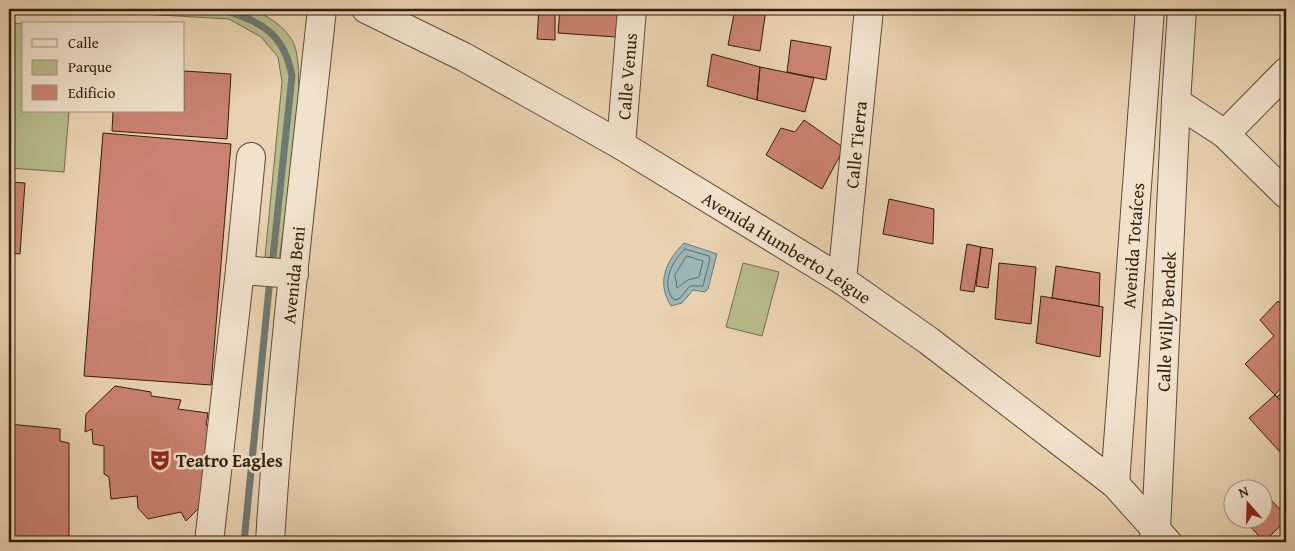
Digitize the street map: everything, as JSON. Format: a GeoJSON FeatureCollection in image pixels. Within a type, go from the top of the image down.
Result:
{"type":"FeatureCollection","features":[{"type":"Feature","properties":{"kind":"street","name":"Avenida Beni"},"geometry":{"type":"LineString","coordinates":[[270,542],[294,274],[322,9]]}},
{"type":"Feature","properties":{"kind":"street","name":"Avenida Humberto Leigue"},"geometry":{"type":"LineString","coordinates":[[366,9],[464,57],[621,145],[842,280],[929,341],[1115,484],[1158,538]]}},
{"type":"Feature","properties":{"kind":"street","name":"Calle Venus"},"geometry":{"type":"LineString","coordinates":[[621,145],[632,9]]}},
{"type":"Feature","properties":{"kind":"street","name":"Calle Tierra"},"geometry":{"type":"LineString","coordinates":[[842,280],[869,9]]}},
{"type":"Feature","properties":{"kind":"street","name":"Avenida Totaíces"},"geometry":{"type":"LineString","coordinates":[[1115,484],[1150,9]]}},
{"type":"Feature","properties":{"kind":"street","name":"Calle Willy Bendek"},"geometry":{"type":"LineString","coordinates":[[1158,538],[1176,102],[1182,9]]}},
{"type":"Feature","properties":{"kind":"street"},"geometry":{"type":"LineString","coordinates":[[1225,134],[1286,72]]}},
{"type":"Feature","properties":{"kind":"street"},"geometry":{"type":"LineString","coordinates":[[1176,102],[1225,134],[1286,194]]}},
{"type":"Feature","properties":{"kind":"street"},"geometry":{"type":"LineString","coordinates":[[209,542],[251,157]]}},
{"type":"Feature","properties":{"kind":"street"},"geometry":{"type":"LineString","coordinates":[[240,270],[294,274]]}},
{"type":"Feature","properties":{"kind":"green space"},"geometry":{"type":"Polygon","coordinates":[[[55,9],[252,9],[269,18],[290,36],[297,59],[299,84],[294,148],[279,262],[265,257],[282,82],[278,57],[261,37],[229,19],[55,9]]]}},
{"type":"Feature","properties":{"kind":"green space"},"geometry":{"type":"Polygon","coordinates":[[[9,23],[22,24],[22,112],[69,112],[64,172],[9,168],[9,23]]]}},
{"type":"Feature","properties":{"kind":"green space"},"geometry":{"type":"Polygon","coordinates":[[[743,263],[779,272],[762,336],[726,327],[743,263]]]}},
{"type":"Feature","properties":{"kind":"water"},"geometry":{"type":"Polygon","coordinates":[[[684,243],[717,254],[708,289],[705,292],[693,290],[682,303],[671,306],[664,289],[665,272],[672,257],[684,243]]]}},
{"type":"Feature","properties":{"kind":"building"},"geometry":{"type":"Polygon","coordinates":[[[539,9],[555,9],[555,40],[537,39],[539,9]]]}},
{"type":"Feature","properties":{"kind":"building"},"geometry":{"type":"Polygon","coordinates":[[[560,9],[620,9],[616,37],[558,33],[560,9]]]}},
{"type":"Feature","properties":{"kind":"building"},"geometry":{"type":"Polygon","coordinates":[[[735,9],[766,9],[760,51],[728,45],[735,9]]]}},
{"type":"Feature","properties":{"kind":"building"},"geometry":{"type":"Polygon","coordinates":[[[791,40],[831,47],[826,80],[787,72],[791,40]]]}},
{"type":"Feature","properties":{"kind":"building"},"geometry":{"type":"Polygon","coordinates":[[[712,54],[760,67],[757,100],[707,86],[712,54]]]}},
{"type":"Feature","properties":{"kind":"building"},"geometry":{"type":"Polygon","coordinates":[[[760,67],[814,78],[805,112],[757,100],[760,67]]]}},
{"type":"Feature","properties":{"kind":"building"},"geometry":{"type":"Polygon","coordinates":[[[185,71],[231,74],[227,139],[112,131],[113,112],[185,112],[185,71]]]}},
{"type":"Feature","properties":{"kind":"building"},"geometry":{"type":"Polygon","coordinates":[[[804,120],[844,148],[822,189],[766,155],[781,128],[795,132],[804,120]]]}},
{"type":"Feature","properties":{"kind":"building"},"geometry":{"type":"Polygon","coordinates":[[[103,133],[231,144],[211,385],[84,376],[103,133]]]}},
{"type":"Feature","properties":{"kind":"building"},"geometry":{"type":"Polygon","coordinates":[[[9,182],[25,183],[20,254],[9,253],[9,182]]]}},
{"type":"Feature","properties":{"kind":"building"},"geometry":{"type":"Polygon","coordinates":[[[889,199],[934,209],[933,244],[883,234],[889,199]]]}},
{"type":"Feature","properties":{"kind":"building"},"geometry":{"type":"Polygon","coordinates":[[[967,244],[981,247],[974,292],[960,290],[967,244]]]}},
{"type":"Feature","properties":{"kind":"building"},"geometry":{"type":"Polygon","coordinates":[[[981,247],[993,249],[988,288],[976,286],[981,247]]]}},
{"type":"Feature","properties":{"kind":"building"},"geometry":{"type":"Polygon","coordinates":[[[999,263],[1036,267],[1031,324],[995,319],[999,263]]]}},
{"type":"Feature","properties":{"kind":"building"},"geometry":{"type":"Polygon","coordinates":[[[1056,266],[1100,273],[1099,306],[1052,298],[1056,266]]]}},
{"type":"Feature","properties":{"kind":"building"},"geometry":{"type":"Polygon","coordinates":[[[1041,296],[1103,307],[1100,357],[1036,343],[1041,296]]]}},
{"type":"Feature","properties":{"kind":"building"},"geometry":{"type":"Polygon","coordinates":[[[1278,301],[1286,309],[1286,382],[1275,395],[1245,364],[1274,336],[1260,320],[1278,301]]]}},
{"type":"Feature","properties":{"kind":"building"},"geometry":{"type":"Polygon","coordinates":[[[9,355],[13,355],[9,410],[9,355]]]}},
{"type":"Feature","properties":{"kind":"building","name":"Teatro Eagles"},"geometry":{"type":"Polygon","coordinates":[[[115,386],[151,392],[151,396],[181,400],[178,409],[208,413],[206,425],[214,426],[212,495],[186,521],[181,512],[148,519],[138,508],[137,496],[111,499],[109,477],[104,474],[104,446],[93,444],[92,429],[85,432],[86,414],[115,386]]]}},
{"type":"Feature","properties":{"kind":"building"},"geometry":{"type":"Polygon","coordinates":[[[1286,388],[1286,406],[1277,397],[1286,388]]]}},
{"type":"Feature","properties":{"kind":"building"},"geometry":{"type":"Polygon","coordinates":[[[1275,395],[1286,406],[1286,413],[1283,417],[1286,421],[1286,448],[1281,453],[1249,418],[1275,395]]]}},
{"type":"Feature","properties":{"kind":"building"},"geometry":{"type":"Polygon","coordinates":[[[9,424],[60,429],[60,441],[69,443],[69,542],[9,542],[9,424]]]}},
{"type":"Feature","properties":{"kind":"building"},"geometry":{"type":"Polygon","coordinates":[[[1272,501],[1286,516],[1286,520],[1264,542],[1252,528],[1272,528],[1272,501]]]}},
{"type":"Feature","properties":{"kind":"waterway"},"geometry":{"type":"LineString","coordinates":[[220,9],[247,18],[268,31],[283,49],[292,76],[272,266]]}},
{"type":"Feature","properties":{"kind":"waterway"},"geometry":{"type":"LineString","coordinates":[[244,542],[270,278]]}},
{"type":"Feature","properties":{"kind":"place","name":"Teatro Eagles"},"geometry":{"type":"Point","coordinates":[160,460]}}]}
